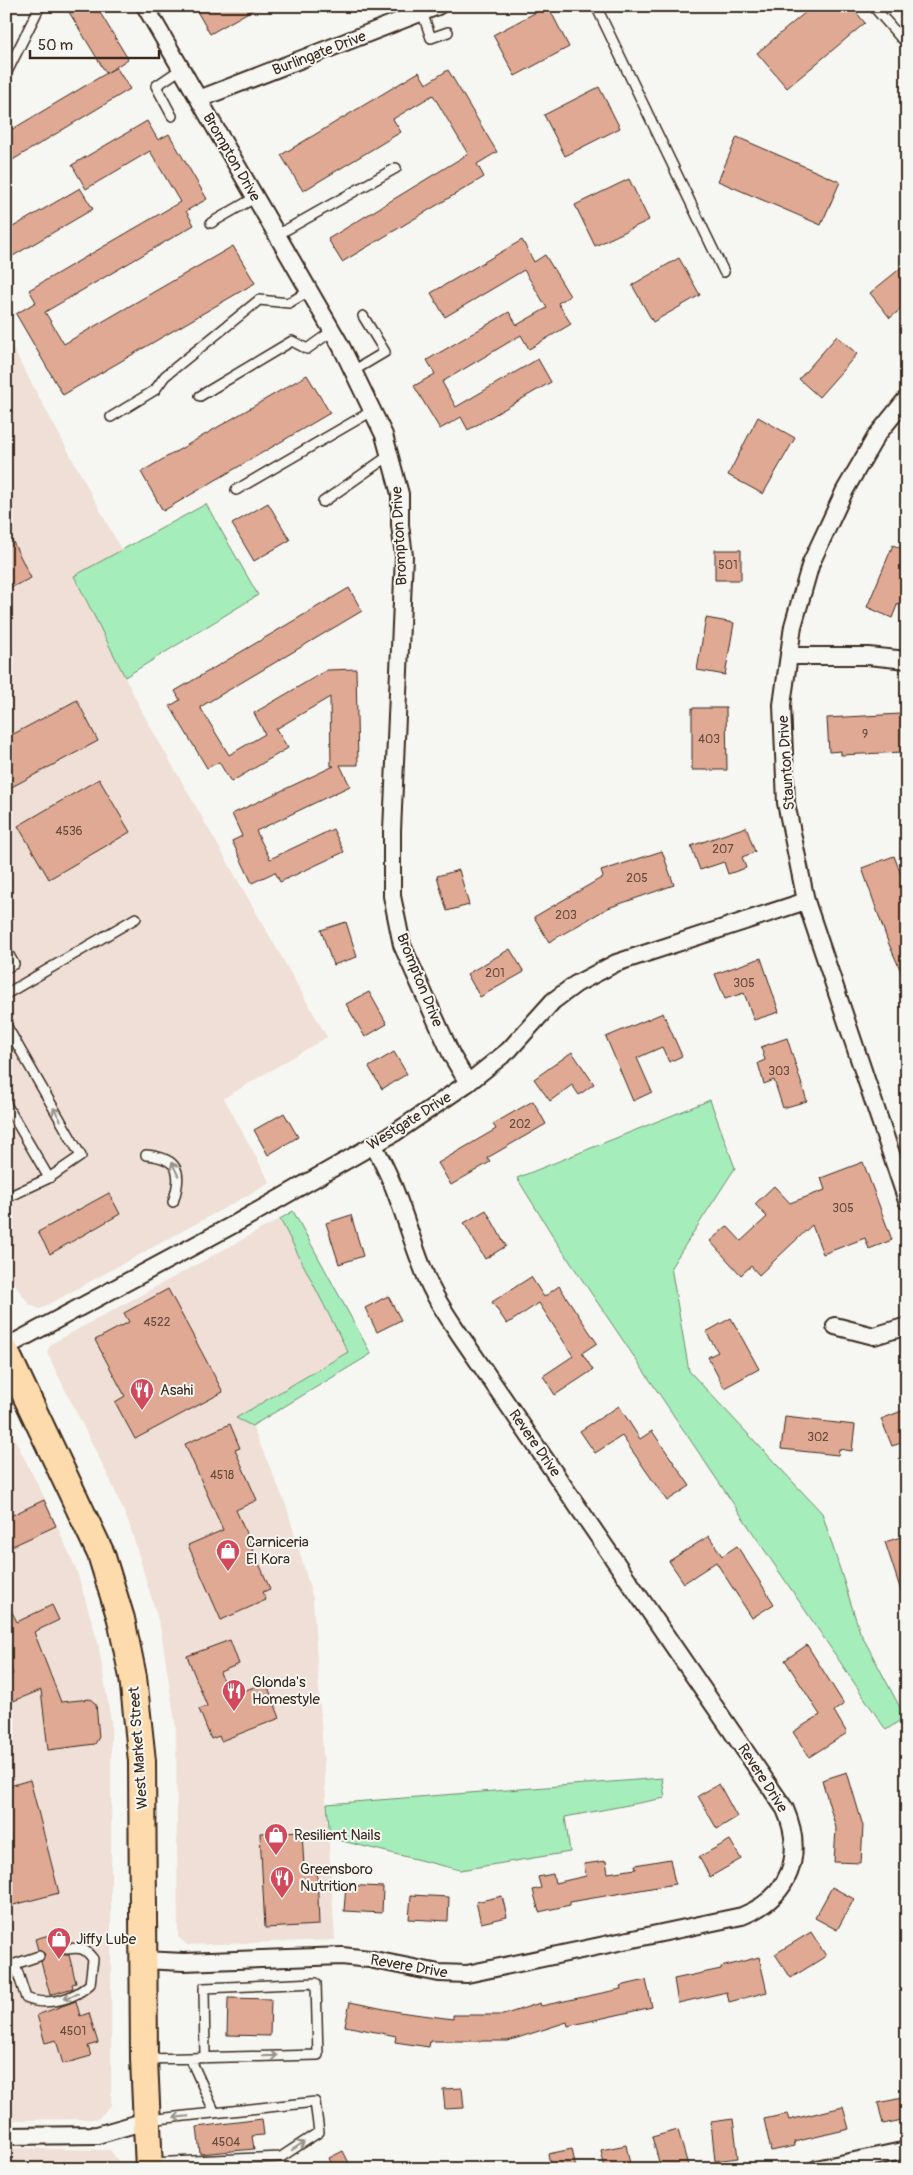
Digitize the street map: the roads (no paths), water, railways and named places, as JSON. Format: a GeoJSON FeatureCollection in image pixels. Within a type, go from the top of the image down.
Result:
{"type":"FeatureCollection","features":[{"type":"Feature","properties":{"kind":"main road","name":"West Market Street"},"geometry":{"type":"LineString","coordinates":[[6,1353],[101,1554],[127,1642],[137,1701],[141,1741],[144,2059],[148,2166]]}},
{"type":"Feature","properties":{"kind":"street","name":"Brompton Drive"},"geometry":{"type":"LineString","coordinates":[[145,6],[332,331],[384,435],[390,455],[400,494],[404,556],[392,831],[392,896],[402,945],[452,1056],[468,1084]]}},
{"type":"Feature","properties":{"kind":"street","name":"Burlingate Drive"},"geometry":{"type":"LineString","coordinates":[[200,99],[430,9]]}},
{"type":"Feature","properties":{"kind":"street","name":"Staunton Drive"},"geometry":{"type":"LineString","coordinates":[[907,398],[872,443],[844,490],[811,562],[793,626],[791,656],[782,705],[786,803],[806,901],[907,1201]]}},
{"type":"Feature","properties":{"kind":"street"},"geometry":{"type":"LineString","coordinates":[[791,656],[868,656],[907,660]]}},
{"type":"Feature","properties":{"kind":"street","name":"Westgate Drive"},"geometry":{"type":"LineString","coordinates":[[6,1347],[240,1221],[396,1132],[468,1084],[509,1050],[553,1001],[576,984],[616,963],[806,901]]}},
{"type":"Feature","properties":{"kind":"street","name":"Revere Drive"},"geometry":{"type":"LineString","coordinates":[[143,1960],[184,1962],[342,1956],[369,1959],[439,1973],[466,1974],[742,1916],[756,1911],[767,1902],[782,1886],[790,1872],[794,1843],[792,1824],[785,1809],[446,1313],[427,1279],[389,1172],[374,1145]]}},
{"type":"Feature","properties":{"kind":"street"},"geometry":{"type":"LineString","coordinates":[[835,1326],[874,1336],[907,1326]]}},
{"type":"Feature","properties":{"kind":"street"},"geometry":{"type":"LineString","coordinates":[[6,2136],[97,2134],[146,2120]]}},
{"type":"Feature","properties":{"kind":"street"},"geometry":{"type":"LineString","coordinates":[[816,2169],[907,2150]]}},
{"type":"Feature","properties":{"kind":"lane"},"geometry":{"type":"LineString","coordinates":[[6,74],[40,6]]}},
{"type":"Feature","properties":{"kind":"lane"},"geometry":{"type":"LineString","coordinates":[[596,6],[724,272]]}},
{"type":"Feature","properties":{"kind":"lane"},"geometry":{"type":"LineString","coordinates":[[873,6],[901,38]]}},
{"type":"Feature","properties":{"kind":"lane"},"geometry":{"type":"LineString","coordinates":[[430,9],[426,40],[448,32]]}},
{"type":"Feature","properties":{"kind":"lane"},"geometry":{"type":"LineString","coordinates":[[172,116],[156,86],[181,69]]}},
{"type":"Feature","properties":{"kind":"lane"},"geometry":{"type":"LineString","coordinates":[[277,235],[396,168]]}},
{"type":"Feature","properties":{"kind":"lane"},"geometry":{"type":"LineString","coordinates":[[211,223],[256,197]]}},
{"type":"Feature","properties":{"kind":"lane"},"geometry":{"type":"LineString","coordinates":[[111,417],[155,390],[165,376],[260,300],[290,303],[309,291]]}},
{"type":"Feature","properties":{"kind":"lane"},"geometry":{"type":"LineString","coordinates":[[353,371],[385,352],[363,316]]}},
{"type":"Feature","properties":{"kind":"lane"},"geometry":{"type":"LineString","coordinates":[[200,396],[292,341],[307,349],[332,331]]}},
{"type":"Feature","properties":{"kind":"lane"},"geometry":{"type":"LineString","coordinates":[[236,490],[372,411]]}},
{"type":"Feature","properties":{"kind":"lane"},"geometry":{"type":"LineString","coordinates":[[323,502],[390,455]]}},
{"type":"Feature","properties":{"kind":"lane"},"geometry":{"type":"LineString","coordinates":[[6,994],[136,918]]}},
{"type":"Feature","properties":{"kind":"lane"},"geometry":{"type":"LineString","coordinates":[[6,950],[14,964],[6,968]]}},
{"type":"Feature","properties":{"kind":"lane"},"geometry":{"type":"LineString","coordinates":[[6,1025],[81,1156],[49,1178],[6,1198]]}},
{"type":"Feature","properties":{"kind":"lane"},"geometry":{"type":"LineString","coordinates":[[6,1104],[49,1178]]}},
{"type":"Feature","properties":{"kind":"lane"},"geometry":{"type":"LineString","coordinates":[[146,1155],[161,1156],[171,1161],[176,1167],[178,1187],[173,1202]]}},
{"type":"Feature","properties":{"kind":"lane"},"geometry":{"type":"LineString","coordinates":[[39,1956],[15,1964],[26,1998],[44,2002],[62,1999],[80,1994],[90,1984],[93,1959],[86,1950],[78,1947],[67,1949]]}},
{"type":"Feature","properties":{"kind":"lane"},"geometry":{"type":"LineString","coordinates":[[144,2059],[205,2058],[318,2055],[316,1983],[204,1988],[205,2058]]}},
{"type":"Feature","properties":{"kind":"lane"},"geometry":{"type":"LineString","coordinates":[[190,2058],[215,2113]]}},
{"type":"Feature","properties":{"kind":"lane"},"geometry":{"type":"LineString","coordinates":[[146,2120],[315,2102],[318,2132],[281,2158],[148,2166]]}},
{"type":"Feature","properties":{"kind":"place","name":"Asahi"},"geometry":{"type":"Point","coordinates":[142,1411]}},
{"type":"Feature","properties":{"kind":"place","name":"Carniceria El Kora"},"geometry":{"type":"Point","coordinates":[228,1572]}},
{"type":"Feature","properties":{"kind":"place","name":"Glonda's Homestyle"},"geometry":{"type":"Point","coordinates":[234,1712]}},
{"type":"Feature","properties":{"kind":"place","name":"Resilient Nails"},"geometry":{"type":"Point","coordinates":[276,1856]}},
{"type":"Feature","properties":{"kind":"place","name":"Greensboro Nutrition"},"geometry":{"type":"Point","coordinates":[282,1899]}},
{"type":"Feature","properties":{"kind":"place","name":"Jiffy Lube"},"geometry":{"type":"Point","coordinates":[59,1960]}}]}
